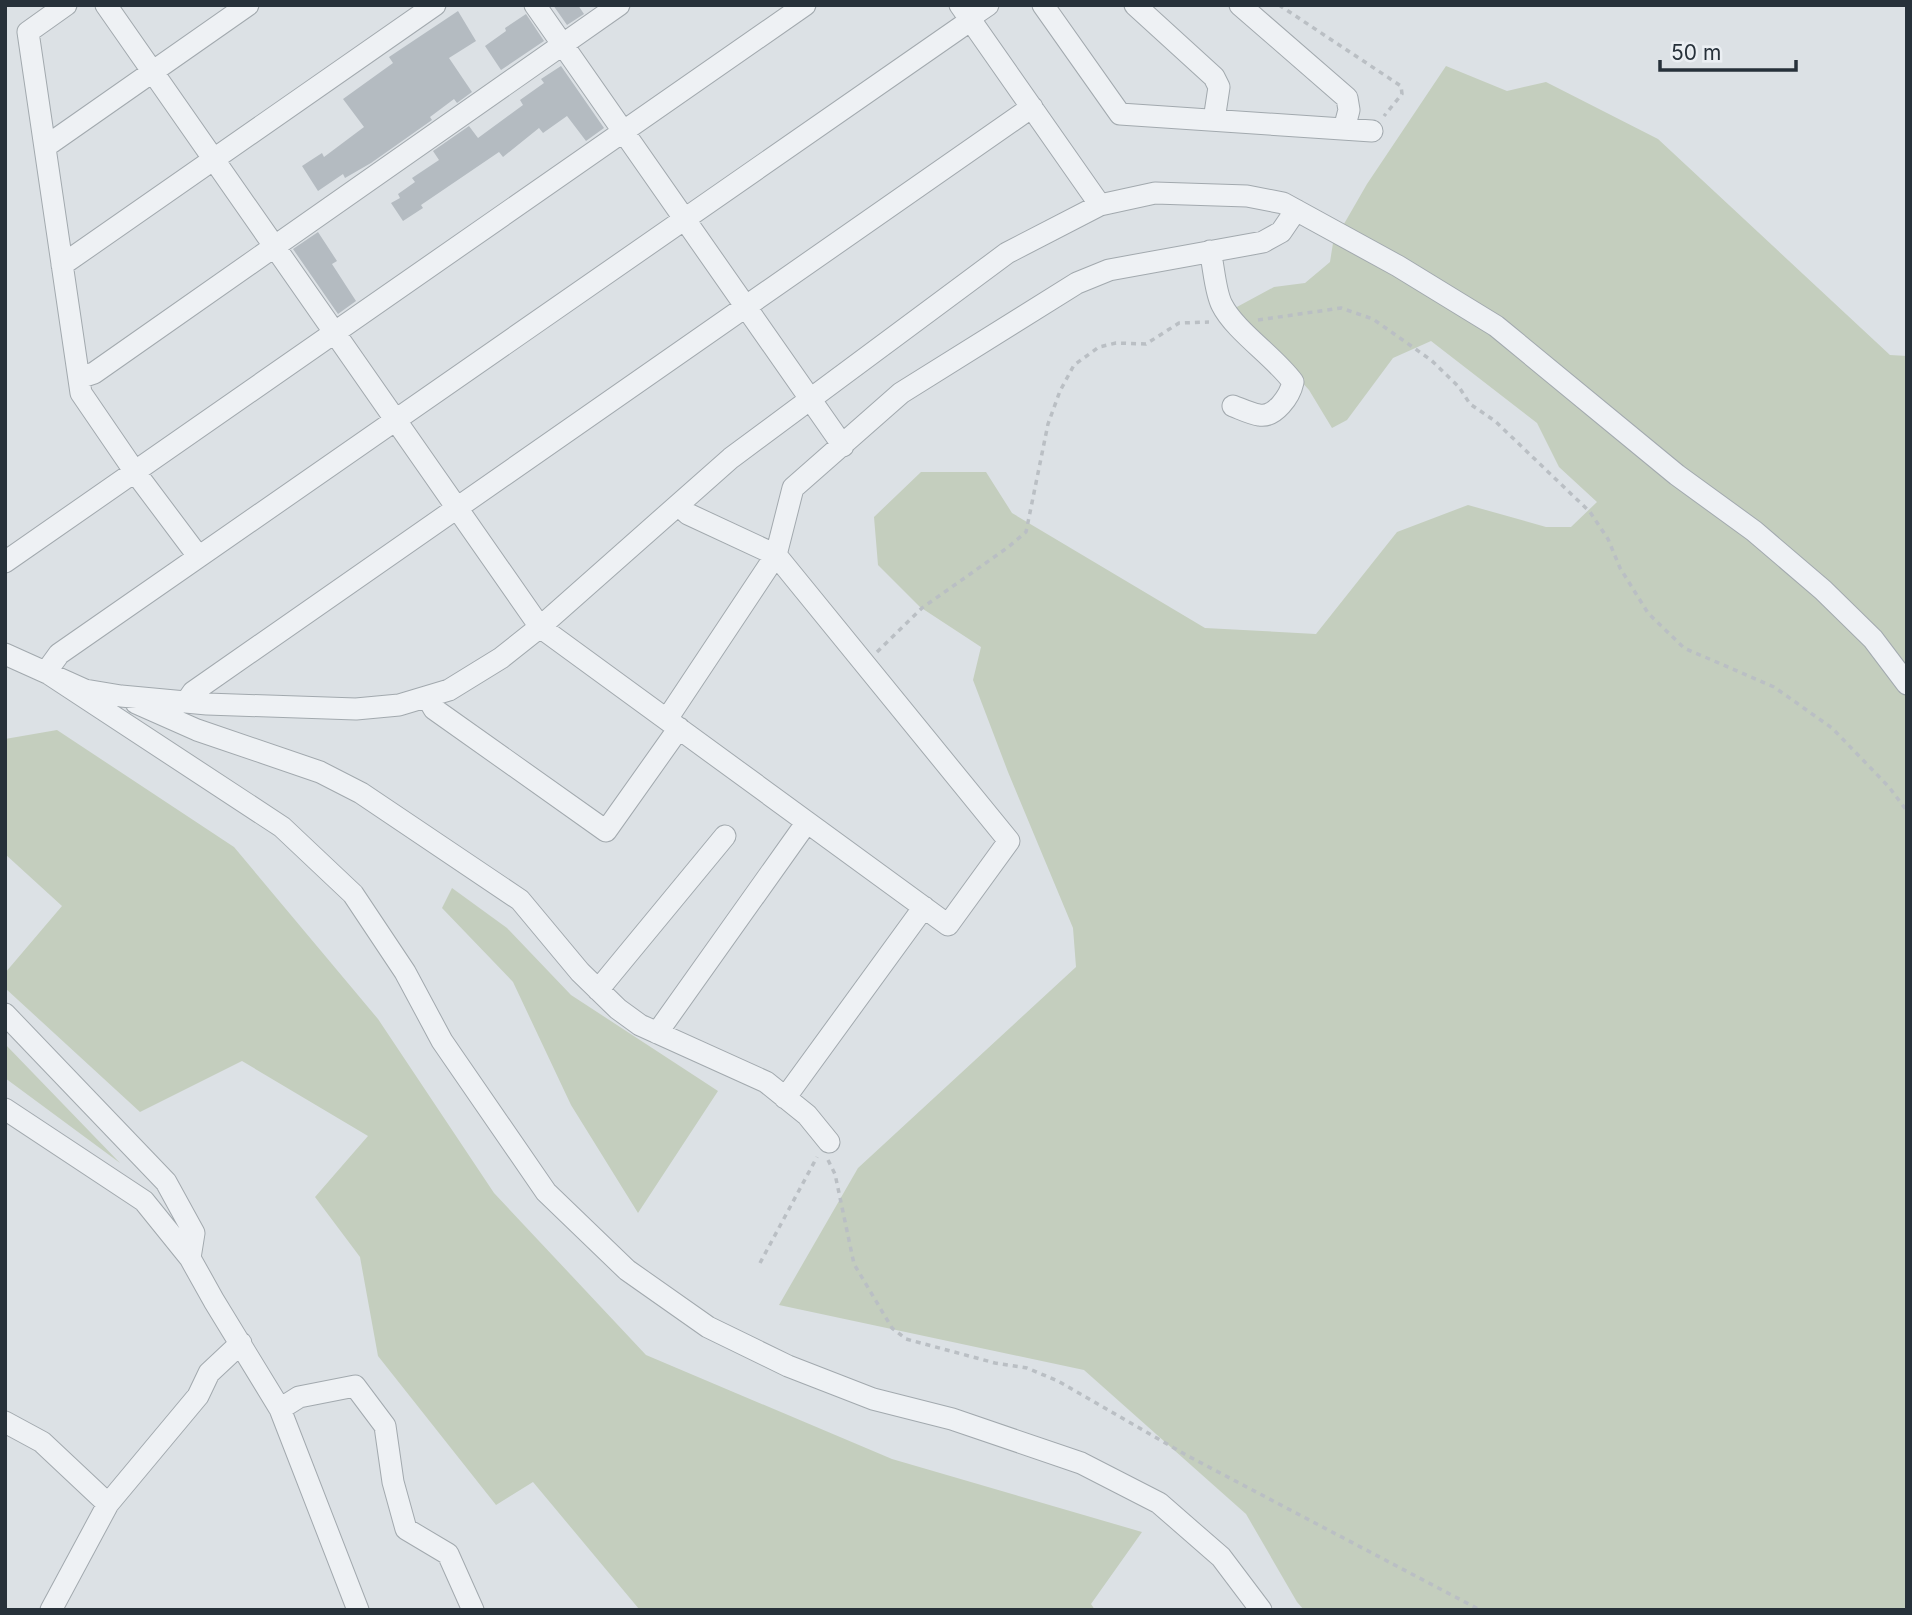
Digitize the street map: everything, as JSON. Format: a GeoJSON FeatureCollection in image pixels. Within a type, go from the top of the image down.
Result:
{"type":"FeatureCollection","features":[{"type":"Feature","properties":{"kind":"street"},"geometry":{"type":"LineString","coordinates":[[66,5],[28,32],[81,393],[135,472],[198,556]]}},
{"type":"Feature","properties":{"kind":"street"},"geometry":{"type":"LineString","coordinates":[[106,5],[540,627],[948,925],[1009,841],[776,555],[688,514],[678,505]]}},
{"type":"Feature","properties":{"kind":"street"},"geometry":{"type":"LineString","coordinates":[[45,147],[248,5]]}},
{"type":"Feature","properties":{"kind":"street"},"geometry":{"type":"LineString","coordinates":[[62,264],[435,5]]}},
{"type":"Feature","properties":{"kind":"street"},"geometry":{"type":"LineString","coordinates":[[535,5],[843,446]]}},
{"type":"Feature","properties":{"kind":"street"},"geometry":{"type":"LineString","coordinates":[[79,378],[94,373],[620,5]]}},
{"type":"Feature","properties":{"kind":"street"},"geometry":{"type":"LineString","coordinates":[[5,562],[805,5]]}},
{"type":"Feature","properties":{"kind":"street"},"geometry":{"type":"LineString","coordinates":[[46,672],[59,653],[684,218],[967,14],[988,5]]}},
{"type":"Feature","properties":{"kind":"street"},"geometry":{"type":"LineString","coordinates":[[1044,5],[1120,114],[1372,131]]}},
{"type":"Feature","properties":{"kind":"street"},"geometry":{"type":"LineString","coordinates":[[1135,5],[1214,76],[1219,87],[1214,120]]}},
{"type":"Feature","properties":{"kind":"street"},"geometry":{"type":"LineString","coordinates":[[1240,5],[1347,99],[1349,110],[1344,129]]}},
{"type":"Feature","properties":{"kind":"street"},"geometry":{"type":"LineString","coordinates":[[967,14],[1100,205]]}},
{"type":"Feature","properties":{"kind":"street"},"geometry":{"type":"LineString","coordinates":[[186,702],[193,692],[456,506],[1031,107]]}},
{"type":"Feature","properties":{"kind":"street"},"geometry":{"type":"LineString","coordinates":[[5,654],[85,690],[186,702],[356,709],[398,705],[449,690],[501,658],[540,627],[731,458],[1007,253],[1100,205],[1154,193],[1247,196],[1283,203],[1398,266],[1496,326],[1656,458],[1754,531],[1823,590],[1872,639],[1907,684]]}},
{"type":"Feature","properties":{"kind":"street"},"geometry":{"type":"LineString","coordinates":[[427,696],[434,709],[606,831],[776,555],[793,488],[901,393],[1077,283],[1110,270],[1263,242],[1280,232],[1296,210]]}},
{"type":"Feature","properties":{"kind":"street"},"geometry":{"type":"LineString","coordinates":[[1210,251],[1222,305],[1293,383],[1291,392],[1268,415],[1261,416],[1233,406]]}},
{"type":"Feature","properties":{"kind":"street"},"geometry":{"type":"LineString","coordinates":[[46,672],[282,827],[353,894],[405,972],[442,1041],[546,1192],[627,1270],[708,1327],[788,1366],[873,1399],[952,1419],[1081,1463],[1159,1503],[1221,1557],[1261,1610]]}},
{"type":"Feature","properties":{"kind":"street"},"geometry":{"type":"LineString","coordinates":[[121,696],[197,730],[320,772],[361,793],[520,900],[580,972],[618,1009],[640,1025],[766,1082],[807,1115],[825,1144]]}},
{"type":"Feature","properties":{"kind":"street"},"geometry":{"type":"LineString","coordinates":[[657,1032],[807,822]]}},
{"type":"Feature","properties":{"kind":"street"},"geometry":{"type":"LineString","coordinates":[[598,990],[724,835]]}},
{"type":"Feature","properties":{"kind":"street"},"geometry":{"type":"LineString","coordinates":[[785,1098],[924,907]]}},
{"type":"Feature","properties":{"kind":"street"},"geometry":{"type":"LineString","coordinates":[[5,1014],[166,1182],[194,1233],[190,1258]]}},
{"type":"Feature","properties":{"kind":"street"},"geometry":{"type":"LineString","coordinates":[[5,1109],[145,1201],[190,1258],[280,1409],[358,1610]]}},
{"type":"Feature","properties":{"kind":"street"},"geometry":{"type":"LineString","coordinates":[[51,1610],[108,1504],[198,1396],[209,1373],[241,1343]]}},
{"type":"Feature","properties":{"kind":"street"},"geometry":{"type":"LineString","coordinates":[[280,1409],[299,1397],[355,1386],[385,1426],[393,1482],[406,1529],[448,1554],[474,1610]]}},
{"type":"Feature","properties":{"kind":"street"},"geometry":{"type":"LineString","coordinates":[[5,1422],[42,1442],[108,1504]]}},
{"type":"Feature","properties":{"kind":"path"},"geometry":{"type":"LineString","coordinates":[[1279,5],[1401,86],[1402,93],[1372,131]]}},
{"type":"Feature","properties":{"kind":"path"},"geometry":{"type":"LineString","coordinates":[[866,664],[922,608],[1026,532],[1048,424],[1060,391],[1074,365],[1099,347],[1116,343],[1146,344],[1179,323],[1269,319],[1341,308],[1373,320],[1431,360],[1459,387],[1470,404],[1494,421],[1590,512],[1608,539],[1620,568],[1648,613],[1684,648],[1774,687],[1832,728],[1889,787],[1907,811]]}},
{"type":"Feature","properties":{"kind":"path"},"geometry":{"type":"LineString","coordinates":[[760,1263],[825,1144]]}},
{"type":"Feature","properties":{"kind":"path"},"geometry":{"type":"LineString","coordinates":[[825,1144],[825,1155],[835,1174],[854,1264],[892,1328],[906,1339],[995,1363],[1027,1368],[1058,1381],[1188,1456],[1480,1610]]}},
{"type":"Feature","properties":{"kind":"green space"},"geometry":{"type":"Polygon","coordinates":[[[1446,66],[1507,91],[1546,82],[1658,139],[1890,355],[1907,356],[1907,1610],[1304,1610],[1246,1514],[1084,1370],[779,1305],[858,1168],[1076,967],[1073,928],[973,680],[981,647],[920,607],[878,565],[874,517],[921,472],[986,472],[1012,513],[1205,628],[1316,634],[1397,532],[1468,505],[1546,527],[1571,527],[1597,502],[1559,467],[1537,423],[1431,341],[1393,358],[1347,420],[1332,428],[1309,390],[1235,308],[1274,287],[1305,283],[1330,262],[1333,243],[1367,184],[1446,66]]]}},
{"type":"Feature","properties":{"kind":"green space"},"geometry":{"type":"Polygon","coordinates":[[[57,730],[234,847],[378,1019],[494,1193],[646,1355],[892,1459],[1142,1532],[1091,1604],[1095,1610],[642,1610],[533,1482],[496,1505],[378,1356],[360,1257],[315,1197],[368,1136],[242,1061],[140,1112],[5,988],[5,973],[62,906],[5,854],[5,739],[57,730]]]}},
{"type":"Feature","properties":{"kind":"green space"},"geometry":{"type":"Polygon","coordinates":[[[452,888],[507,928],[571,995],[718,1091],[638,1213],[571,1105],[513,982],[442,908],[452,888]]]}},
{"type":"Feature","properties":{"kind":"green space"},"geometry":{"type":"Polygon","coordinates":[[[5,1044],[120,1163],[5,1078],[5,1044]]]}},
{"type":"Feature","properties":{"kind":"building"},"geometry":{"type":"Polygon","coordinates":[[[553,5],[578,5],[584,14],[567,25],[553,5]]]}},
{"type":"Feature","properties":{"kind":"building"},"geometry":{"type":"Polygon","coordinates":[[[458,11],[476,41],[449,58],[472,92],[457,103],[454,99],[430,117],[432,120],[371,163],[345,178],[343,174],[318,191],[302,166],[322,153],[324,157],[364,127],[343,99],[393,63],[389,57],[458,11]]]}},
{"type":"Feature","properties":{"kind":"building"},"geometry":{"type":"Polygon","coordinates":[[[526,14],[544,41],[501,70],[485,46],[526,14]]]}},
{"type":"Feature","properties":{"kind":"building"},"geometry":{"type":"Polygon","coordinates":[[[561,66],[604,128],[586,141],[567,116],[543,133],[539,128],[503,157],[499,152],[421,205],[423,208],[403,221],[391,203],[400,198],[398,194],[415,182],[412,178],[439,160],[433,151],[469,126],[478,138],[523,105],[520,100],[544,83],[541,79],[561,66]]]}},
{"type":"Feature","properties":{"kind":"building"},"geometry":{"type":"Polygon","coordinates":[[[318,232],[337,261],[332,264],[356,301],[338,314],[293,249],[318,232]]]}}]}
